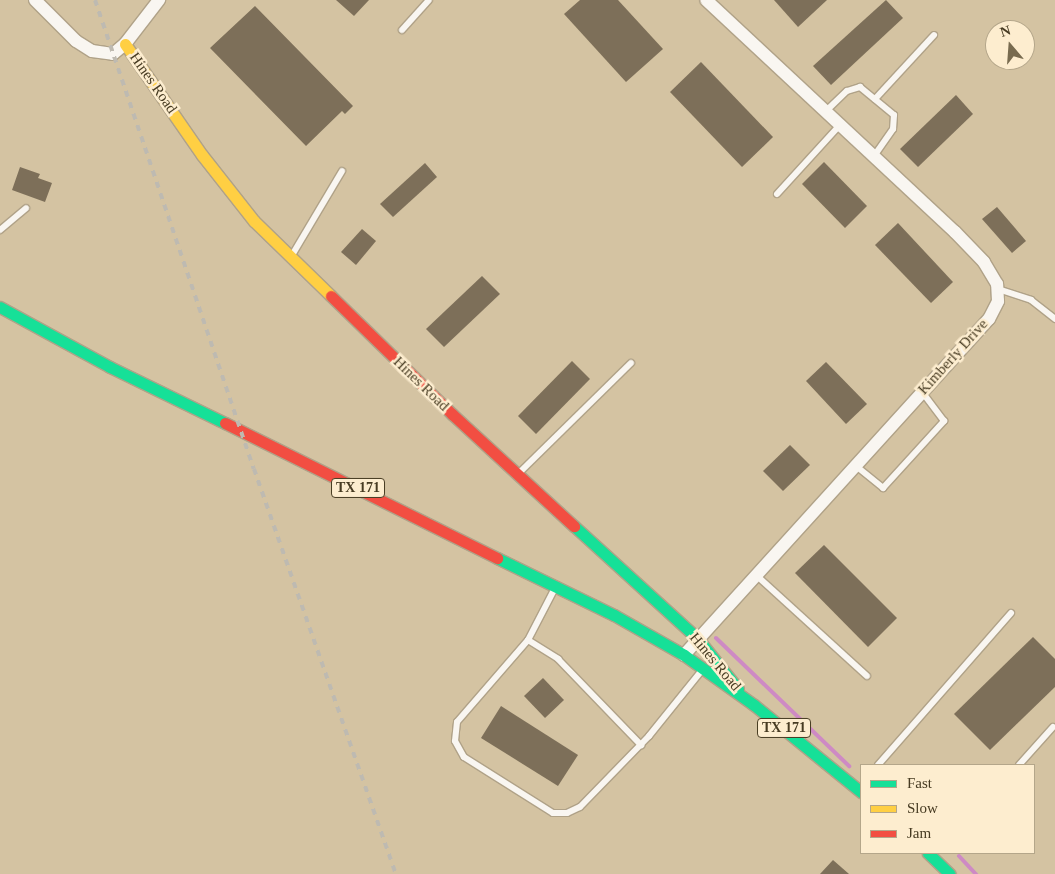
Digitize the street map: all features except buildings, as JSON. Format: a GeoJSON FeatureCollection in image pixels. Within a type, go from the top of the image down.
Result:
{"type":"FeatureCollection","features":[{"type":"Feature","properties":{"kind":"main road","name":"Hines Road"},"geometry":{"type":"LineString","coordinates":[[125,44],[222,183],[254,221],[290,258],[518,474],[698,639],[745,699]]}},
{"type":"Feature","properties":{"kind":"main road","name":"TX 171"},"geometry":{"type":"LineString","coordinates":[[0,307],[110,367],[178,398],[614,615],[684,655],[745,699],[860,789]]}},
{"type":"Feature","properties":{"kind":"main road","name":"TX 171"},"geometry":{"type":"LineString","coordinates":[[3,321],[68,352],[110,367]]}},
{"type":"Feature","properties":{"kind":"main road"},"geometry":{"type":"LineString","coordinates":[[934,855],[950,874]]}},
{"type":"Feature","properties":{"kind":"street"},"geometry":{"type":"LineString","coordinates":[[35,0],[76,41],[92,51],[113,54],[125,44],[159,0]]}},
{"type":"Feature","properties":{"kind":"street"},"geometry":{"type":"LineString","coordinates":[[706,0],[956,232],[984,262],[998,284],[998,289]]}},
{"type":"Feature","properties":{"kind":"street","name":"Kimberly Drive"},"geometry":{"type":"LineString","coordinates":[[684,655],[989,319],[998,301],[998,289]]}},
{"type":"Feature","properties":{"kind":"lane"},"geometry":{"type":"LineString","coordinates":[[402,30],[429,0]]}},
{"type":"Feature","properties":{"kind":"lane"},"geometry":{"type":"LineString","coordinates":[[875,99],[934,35]]}},
{"type":"Feature","properties":{"kind":"lane"},"geometry":{"type":"LineString","coordinates":[[826,111],[847,91],[860,87],[894,114],[893,129],[874,156]]}},
{"type":"Feature","properties":{"kind":"lane"},"geometry":{"type":"LineString","coordinates":[[776,194],[840,124]]}},
{"type":"Feature","properties":{"kind":"lane"},"geometry":{"type":"LineString","coordinates":[[290,258],[342,171]]}},
{"type":"Feature","properties":{"kind":"lane"},"geometry":{"type":"LineString","coordinates":[[0,230],[26,208]]}},
{"type":"Feature","properties":{"kind":"lane"},"geometry":{"type":"LineString","coordinates":[[998,289],[1032,300],[1055,319]]}},
{"type":"Feature","properties":{"kind":"lane"},"geometry":{"type":"LineString","coordinates":[[518,474],[631,363]]}},
{"type":"Feature","properties":{"kind":"lane"},"geometry":{"type":"LineString","coordinates":[[856,466],[883,488],[944,421],[922,392]]}},
{"type":"Feature","properties":{"kind":"lane"},"geometry":{"type":"LineString","coordinates":[[756,575],[867,676]]}},
{"type":"Feature","properties":{"kind":"lane"},"geometry":{"type":"LineString","coordinates":[[555,587],[528,640],[457,722],[456,741],[464,757],[553,814],[567,813],[580,807],[641,745],[702,669],[714,658]]}},
{"type":"Feature","properties":{"kind":"lane"},"geometry":{"type":"LineString","coordinates":[[879,764],[1011,613]]}},
{"type":"Feature","properties":{"kind":"lane"},"geometry":{"type":"LineString","coordinates":[[528,640],[558,659],[641,745]]}},
{"type":"Feature","properties":{"kind":"lane"},"geometry":{"type":"LineString","coordinates":[[1020,764],[1053,727]]}},
{"type":"Feature","properties":{"kind":"waterway"},"geometry":{"type":"LineString","coordinates":[[716,638],[849,766]]}},
{"type":"Feature","properties":{"kind":"waterway"},"geometry":{"type":"LineString","coordinates":[[959,856],[976,874]]}},
{"type":"Feature","properties":{"kind":"railway"},"geometry":{"type":"LineString","coordinates":[[95,0],[254,469],[396,874]]}},
{"type":"Feature","properties":{"kind":"traffic: fast"},"geometry":{"type":"LineString","coordinates":[[0,307],[110,367],[225,423]]}},
{"type":"Feature","properties":{"kind":"traffic: fast"},"geometry":{"type":"LineString","coordinates":[[574,526],[698,639],[738,689]]}},
{"type":"Feature","properties":{"kind":"traffic: fast"},"geometry":{"type":"LineString","coordinates":[[497,558],[614,615],[684,655],[754,705],[860,791]]}},
{"type":"Feature","properties":{"kind":"traffic: fast"},"geometry":{"type":"LineString","coordinates":[[929,854],[950,874]]}},
{"type":"Feature","properties":{"kind":"traffic: slow"},"geometry":{"type":"LineString","coordinates":[[125,44],[202,155],[254,221],[331,296]]}},
{"type":"Feature","properties":{"kind":"traffic: jam"},"geometry":{"type":"LineString","coordinates":[[331,296],[452,414],[574,526]]}},
{"type":"Feature","properties":{"kind":"traffic: jam"},"geometry":{"type":"LineString","coordinates":[[225,423],[497,558]]}}]}
